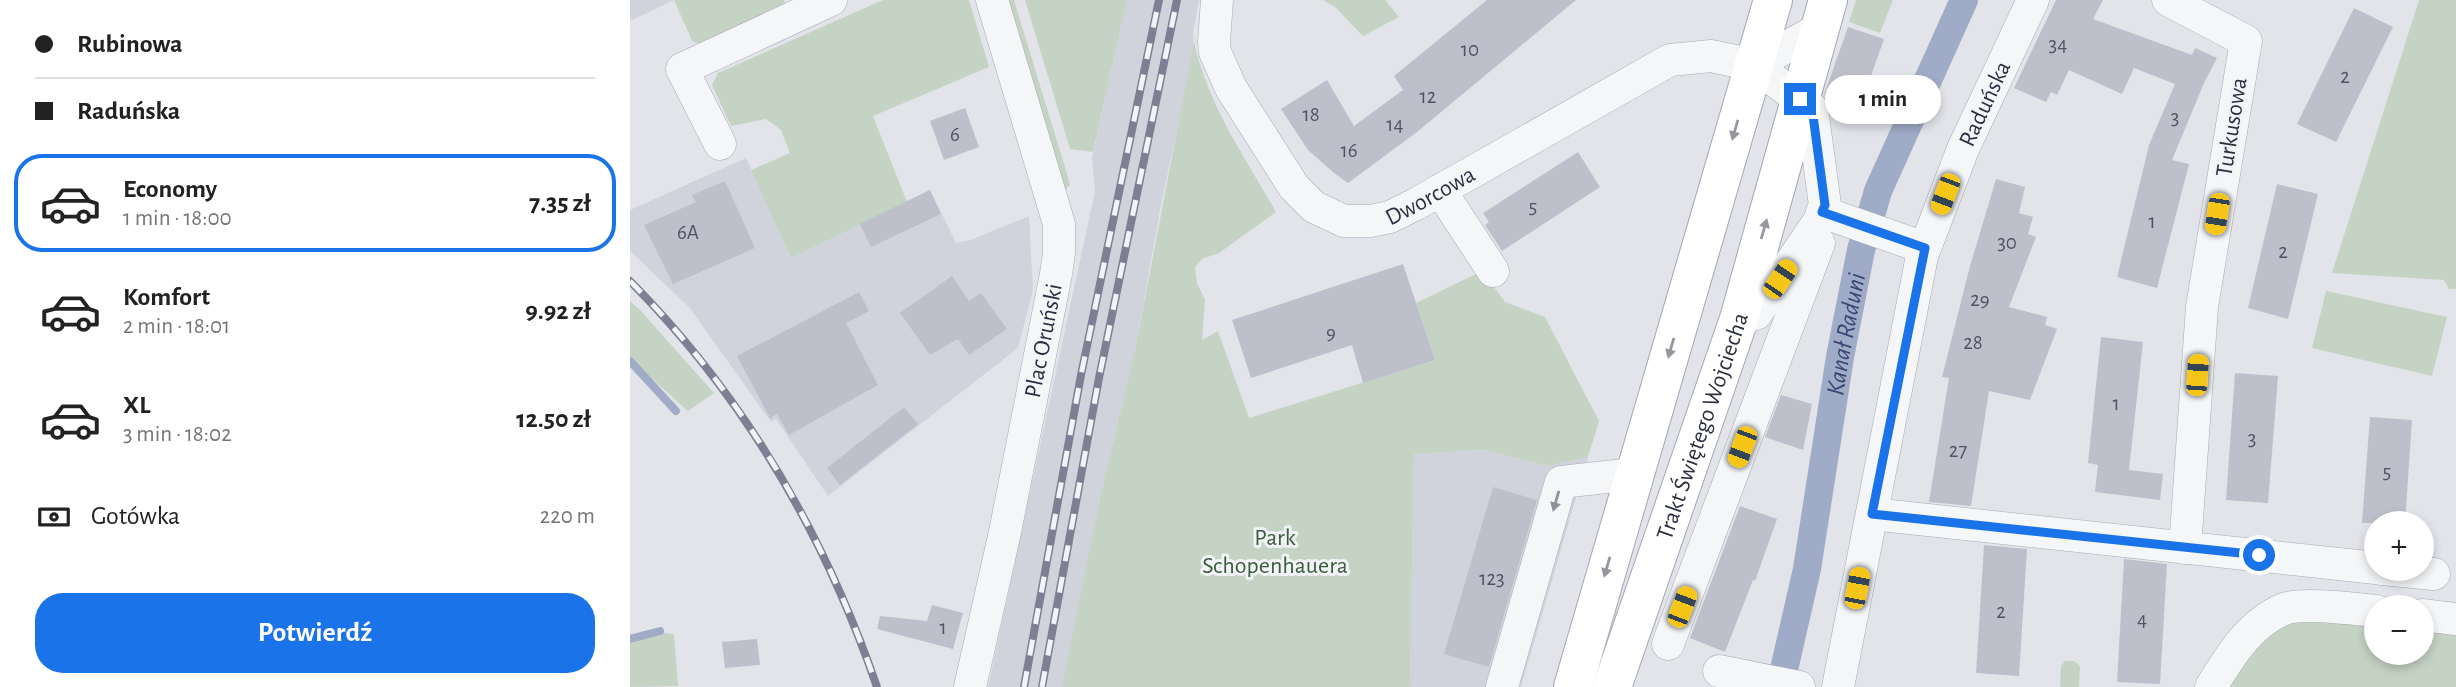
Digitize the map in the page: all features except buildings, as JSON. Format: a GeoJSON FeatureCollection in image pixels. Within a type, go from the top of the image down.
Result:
{"type":"FeatureCollection","features":[{"type":"Feature","properties":{"kind":"main road","name":"Trakt Świętego Wojciecha"},"geometry":{"type":"LineString","coordinates":[[1573,687],[1773,0]]}},
{"type":"Feature","properties":{"kind":"main road","name":"Trakt Świętego Wojciecha"},"geometry":{"type":"LineString","coordinates":[[1612,687],[1740,319],[1824,15]]}},
{"type":"Feature","properties":{"kind":"street"},"geometry":{"type":"LineString","coordinates":[[720,144],[681,69],[831,0]]}},
{"type":"Feature","properties":{"kind":"street","name":"Plac Oruński"},"geometry":{"type":"LineString","coordinates":[[970,687],[1005,532],[1056,274],[1060,234],[992,0]]}},
{"type":"Feature","properties":{"kind":"street","name":"Dworcowa"},"geometry":{"type":"LineString","coordinates":[[1217,0],[1213,42],[1231,88],[1288,178],[1314,207],[1344,221],[1370,221],[1390,217],[1670,60],[1711,56],[1755,65],[1800,99]]}},
{"type":"Feature","properties":{"kind":"street","name":"Raduńska"},"geometry":{"type":"LineString","coordinates":[[1838,687],[1925,248],[1963,149],[2034,0]]}},
{"type":"Feature","properties":{"kind":"street","name":"Turkusowa"},"geometry":{"type":"LineString","coordinates":[[2168,0],[2246,41],[2202,307],[2185,548]]}},
{"type":"Feature","properties":{"kind":"street"},"geometry":{"type":"LineString","coordinates":[[1755,65],[1824,15]]}},
{"type":"Feature","properties":{"kind":"street"},"geometry":{"type":"LineString","coordinates":[[1800,99],[1812,108],[1825,205],[1831,215],[1925,248]]}},
{"type":"Feature","properties":{"kind":"street"},"geometry":{"type":"LineString","coordinates":[[1440,190],[1493,271]]}},
{"type":"Feature","properties":{"kind":"street"},"geometry":{"type":"LineString","coordinates":[[1740,319],[1756,314],[1819,221],[1831,215]]}},
{"type":"Feature","properties":{"kind":"street"},"geometry":{"type":"LineString","coordinates":[[1668,644],[1831,215]]}},
{"type":"Feature","properties":{"kind":"street"},"geometry":{"type":"LineString","coordinates":[[1502,687],[1561,482],[1634,474]]}},
{"type":"Feature","properties":{"kind":"street"},"geometry":{"type":"LineString","coordinates":[[1872,514],[2364,567]]}},
{"type":"Feature","properties":{"kind":"street"},"geometry":{"type":"LineString","coordinates":[[2211,687],[2245,636],[2286,608],[2364,610]]}},
{"type":"Feature","properties":{"kind":"street"},"geometry":{"type":"LineString","coordinates":[[2434,616],[2456,619]]}},
{"type":"Feature","properties":{"kind":"street"},"geometry":{"type":"LineString","coordinates":[[1719,671],[1799,687]]}},
{"type":"Feature","properties":{"kind":"shaded area"},"geometry":{"type":"Polygon","coordinates":[[[630,0],[674,0],[630,21],[630,0]]]}},
{"type":"Feature","properties":{"kind":"shaded area"},"geometry":{"type":"Polygon","coordinates":[[[1127,0],[1199,0],[1193,33],[1194,50],[1161,205],[1136,345],[1100,497],[1063,687],[988,687],[1095,191],[1092,158],[1127,0]]]}},
{"type":"Feature","properties":{"kind":"shaded area"},"geometry":{"type":"Polygon","coordinates":[[[746,158],[791,258],[930,190],[956,243],[971,240],[1029,216],[1033,290],[1018,348],[828,496],[776,419],[771,422],[689,307],[630,251],[630,210],[746,158]]]}},
{"type":"Feature","properties":{"kind":"shaded area"},"geometry":{"type":"Polygon","coordinates":[[[1485,450],[1548,466],[1588,457],[1521,687],[1411,687],[1414,454],[1485,450]]]}},
{"type":"Feature","properties":{"kind":"green space"},"geometry":{"type":"Polygon","coordinates":[[[674,0],[784,0],[787,9],[705,46],[692,41],[674,0]]]}},
{"type":"Feature","properties":{"kind":"green space"},"geometry":{"type":"Polygon","coordinates":[[[883,0],[969,0],[989,67],[873,116],[907,202],[791,258],[751,170],[790,153],[781,130],[766,119],[731,126],[712,85],[718,73],[883,0]]]}},
{"type":"Feature","properties":{"kind":"green space"},"geometry":{"type":"Polygon","coordinates":[[[1003,0],[1014,0],[1070,185],[1063,192],[1003,0]]]}},
{"type":"Feature","properties":{"kind":"green space"},"geometry":{"type":"Polygon","coordinates":[[[1025,0],[1127,0],[1093,152],[1070,149],[1025,0]]]}},
{"type":"Feature","properties":{"kind":"green space"},"geometry":{"type":"Polygon","coordinates":[[[1323,0],[1385,0],[1399,17],[1363,36],[1335,7],[1323,0]]]}},
{"type":"Feature","properties":{"kind":"green space"},"geometry":{"type":"Polygon","coordinates":[[[1856,0],[1893,0],[1880,33],[1849,22],[1856,0]]]}},
{"type":"Feature","properties":{"kind":"green space"},"geometry":{"type":"Polygon","coordinates":[[[2419,0],[2456,0],[2456,289],[2449,289],[2444,280],[2332,273],[2419,0]]]}},
{"type":"Feature","properties":{"kind":"green space","name":"Park Schopenhauera"},"geometry":{"type":"Polygon","coordinates":[[[1194,42],[1200,65],[1218,109],[1276,212],[1219,253],[1202,259],[1195,267],[1197,283],[1205,300],[1202,340],[1218,331],[1249,418],[1435,360],[1416,303],[1482,271],[1505,302],[1545,317],[1599,421],[1588,457],[1548,466],[1485,450],[1414,454],[1411,687],[1062,687],[1100,497],[1136,345],[1194,42]]]}},
{"type":"Feature","properties":{"kind":"green space"},"geometry":{"type":"Polygon","coordinates":[[[2326,291],[2447,317],[2432,376],[2312,348],[2326,291]]]}},
{"type":"Feature","properties":{"kind":"green space"},"geometry":{"type":"Polygon","coordinates":[[[630,301],[714,393],[688,411],[630,359],[630,301]]]}},
{"type":"Feature","properties":{"kind":"green space"},"geometry":{"type":"Polygon","coordinates":[[[2298,615],[2364,622],[2364,665],[2434,665],[2434,628],[2456,630],[2456,687],[2217,687],[2248,643],[2298,615]]]}},
{"type":"Feature","properties":{"kind":"green space"},"geometry":{"type":"Polygon","coordinates":[[[663,633],[674,634],[678,686],[630,687],[630,641],[663,633]]]}},
{"type":"Feature","properties":{"kind":"green space"},"geometry":{"type":"Polygon","coordinates":[[[2065,661],[2074,661],[2080,666],[2079,687],[2060,687],[2061,666],[2065,661]]]}},
{"type":"Feature","properties":{"kind":"waterway","name":"Kanał Raduni"},"geometry":{"type":"LineString","coordinates":[[1780,687],[1807,569],[1840,357],[1861,250],[1878,191],[1964,0]]}},
{"type":"Feature","properties":{"kind":"waterway"},"geometry":{"type":"LineString","coordinates":[[630,361],[676,411]]}},
{"type":"Feature","properties":{"kind":"waterway"},"geometry":{"type":"LineString","coordinates":[[630,639],[660,631]]}},
{"type":"Feature","properties":{"kind":"railway"},"geometry":{"type":"LineString","coordinates":[[1024,687],[1081,375],[1159,0]]}},
{"type":"Feature","properties":{"kind":"railway"},"geometry":{"type":"LineString","coordinates":[[1042,687],[1099,378],[1177,0]]}},
{"type":"Feature","properties":{"kind":"railway"},"geometry":{"type":"LineString","coordinates":[[630,281],[710,372],[777,470],[832,575],[877,687]]}},
{"type":"Feature","properties":{"kind":"route"},"geometry":{"type":"LineString","coordinates":[[1800,99],[1812,108],[1825,205],[1822,212],[1925,248],[1872,514],[2259,555]]}}]}
